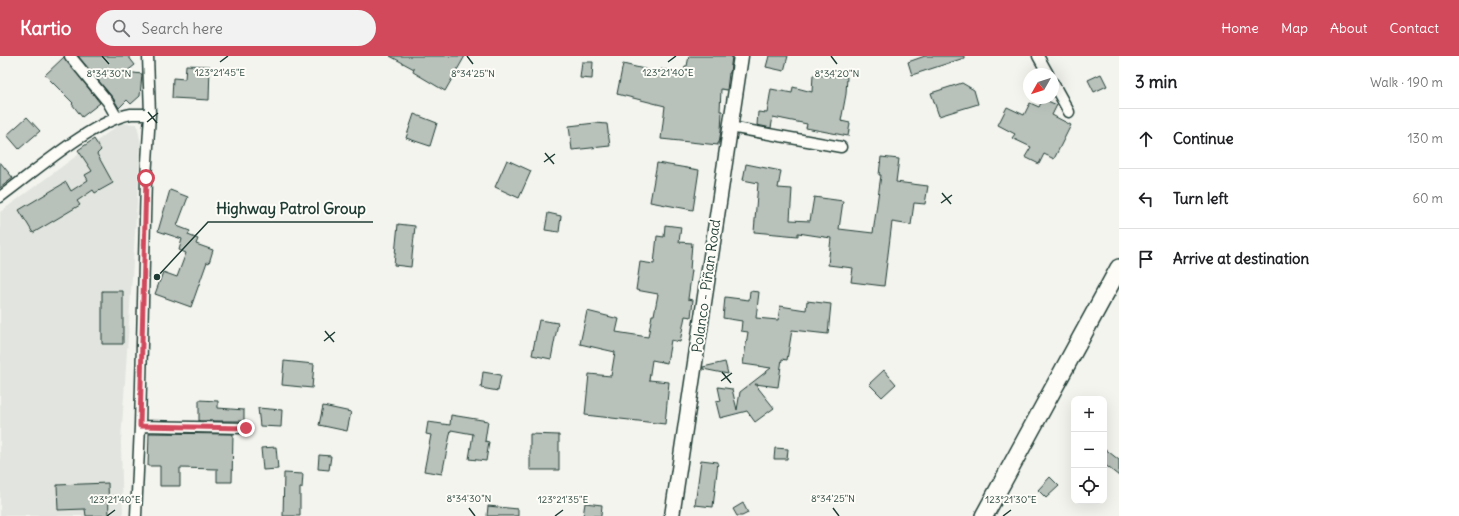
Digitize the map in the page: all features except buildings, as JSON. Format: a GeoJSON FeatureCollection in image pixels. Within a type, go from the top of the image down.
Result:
{"type":"FeatureCollection","features":[{"type":"Feature","properties":{"kind":"highway"},"geometry":{"type":"LineString","coordinates":[[984,516],[1119,268]]}},
{"type":"Feature","properties":{"kind":"main road","name":"Polanco - Piñan Road"},"geometry":{"type":"LineString","coordinates":[[672,516],[742,56]]}},
{"type":"Feature","properties":{"kind":"street"},"geometry":{"type":"LineString","coordinates":[[70,56],[108,102],[117,118]]}},
{"type":"Feature","properties":{"kind":"street"},"geometry":{"type":"LineString","coordinates":[[136,516],[140,426],[146,178],[150,114],[148,56]]}},
{"type":"Feature","properties":{"kind":"street"},"geometry":{"type":"LineString","coordinates":[[1038,56],[1045,68]]}},
{"type":"Feature","properties":{"kind":"street"},"geometry":{"type":"LineString","coordinates":[[1059,94],[1069,112]]}},
{"type":"Feature","properties":{"kind":"street"},"geometry":{"type":"LineString","coordinates":[[0,197],[66,147],[97,128],[117,118],[131,114],[150,114]]}},
{"type":"Feature","properties":{"kind":"street"},"geometry":{"type":"LineString","coordinates":[[730,128],[841,147]]}},
{"type":"Feature","properties":{"kind":"street"},"geometry":{"type":"LineString","coordinates":[[140,426],[246,428]]}},
{"type":"Feature","properties":{"kind":"shaded area"},"geometry":{"type":"Polygon","coordinates":[[[121,123],[137,124],[141,144],[121,442],[123,516],[0,516],[0,212],[121,123]]]}},
{"type":"Feature","properties":{"kind":"place","name":"Highway Patrol Group"},"geometry":{"type":"Point","coordinates":[157,277]}},
{"type":"Feature","properties":{"kind":"route"},"geometry":{"type":"LineString","coordinates":[[146,178],[140,426],[246,428]]}}]}
